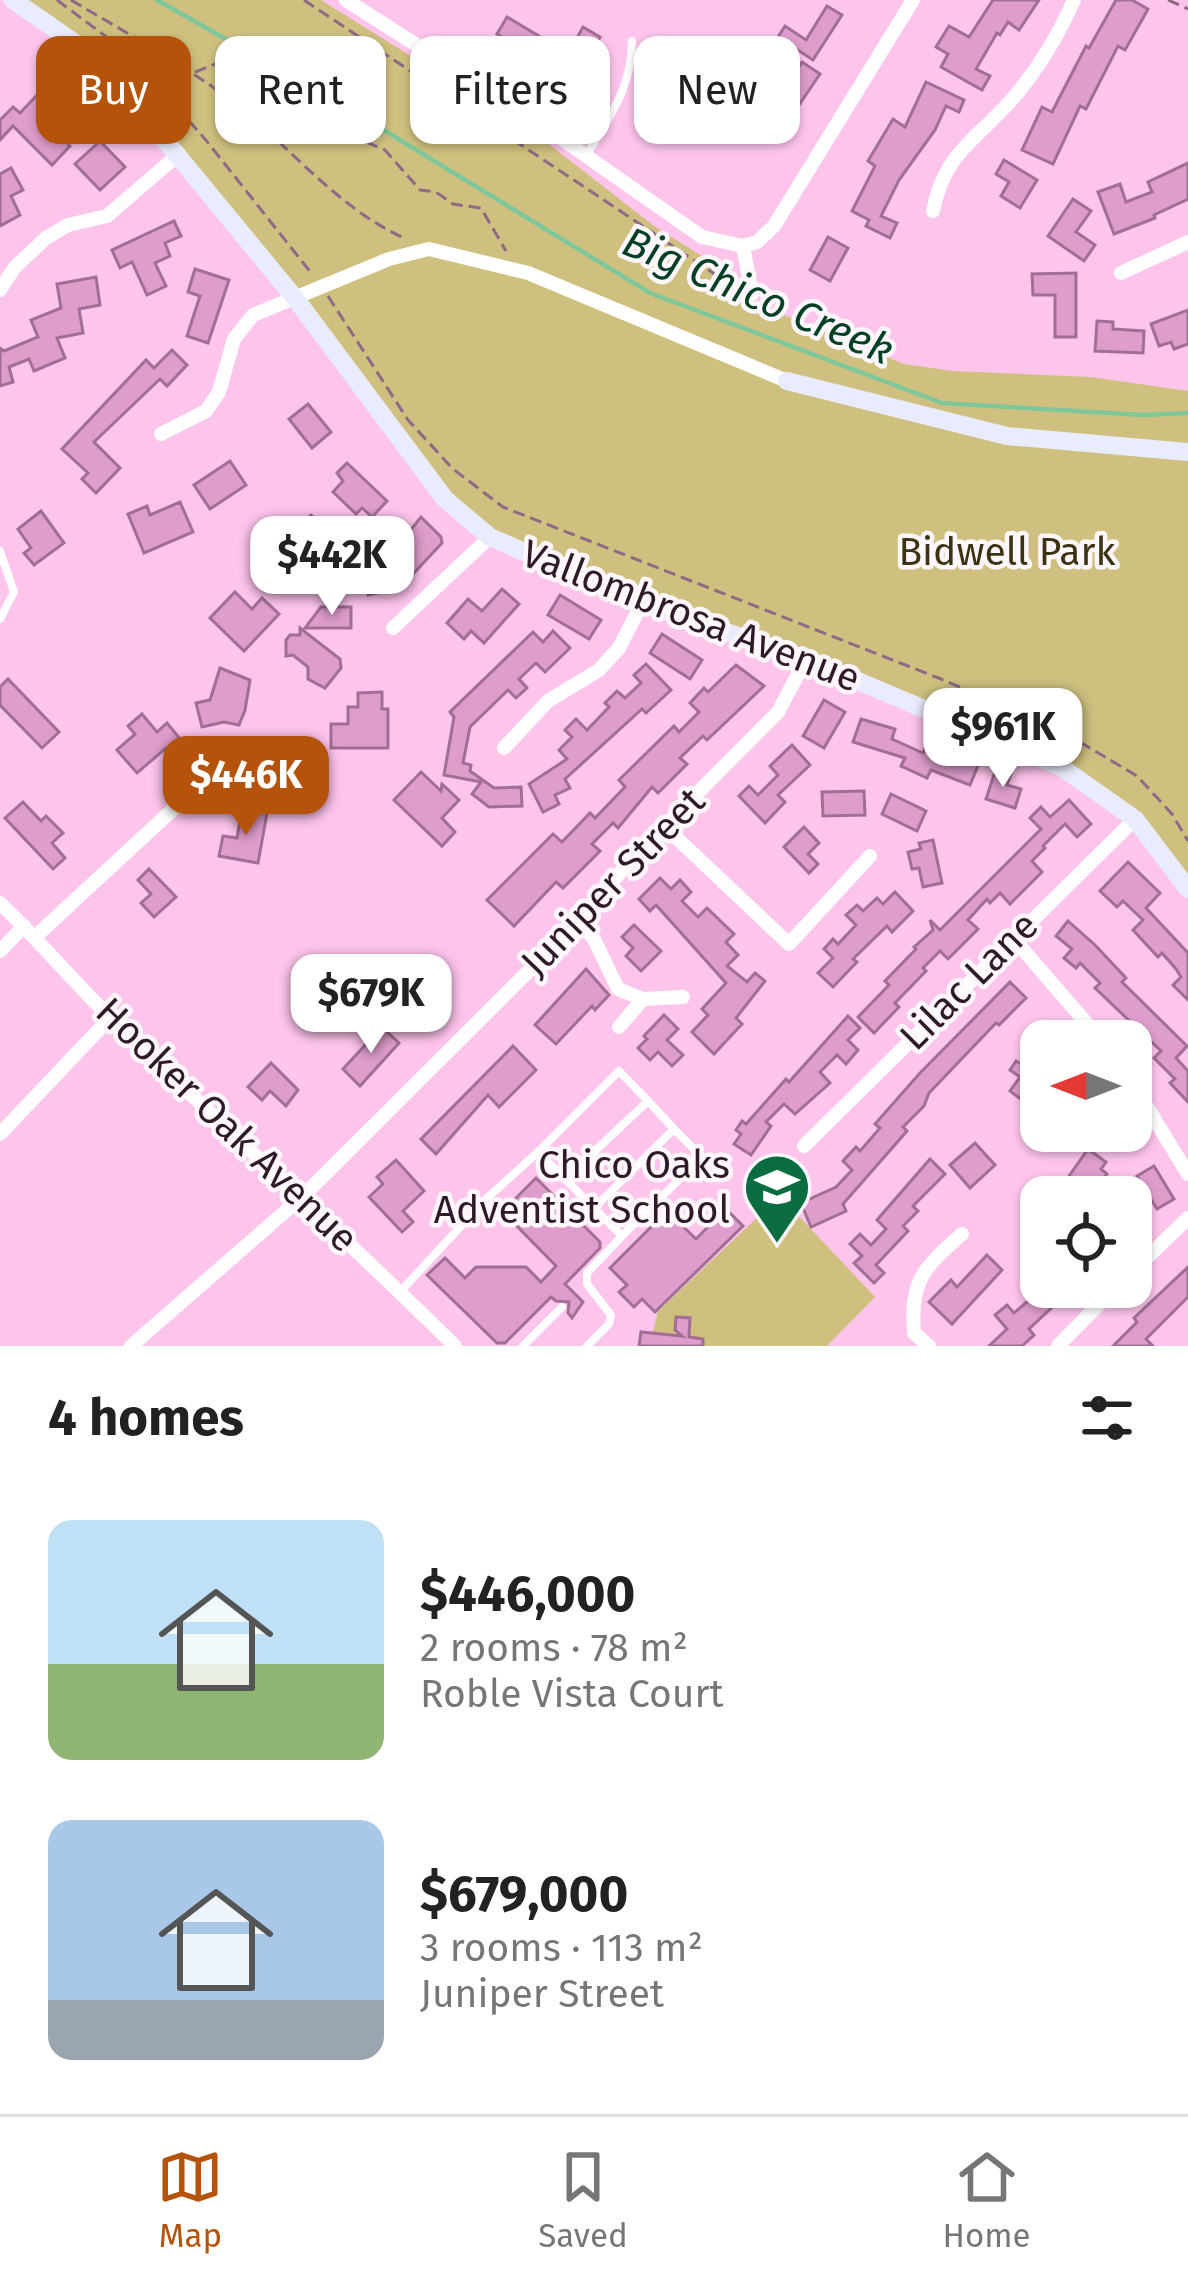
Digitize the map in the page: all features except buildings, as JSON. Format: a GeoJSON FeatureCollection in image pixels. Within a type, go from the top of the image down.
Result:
{"type":"FeatureCollection","features":[{"type":"Feature","properties":{"kind":"street","name":"Vallombrosa Avenue"},"geometry":{"type":"LineString","coordinates":[[13,0],[98,58],[295,298],[446,499],[490,537],[642,603],[806,658],[1060,767],[1136,819],[1188,890]]}},
{"type":"Feature","properties":{"kind":"street"},"geometry":{"type":"LineString","coordinates":[[346,0],[586,155],[701,237],[743,246],[757,242],[774,226],[913,0]]}},
{"type":"Feature","properties":{"kind":"street"},"geometry":{"type":"LineString","coordinates":[[933,211],[938,183],[952,159],[1015,97],[1074,0]]}},
{"type":"Feature","properties":{"kind":"street"},"geometry":{"type":"LineString","coordinates":[[0,290],[15,266],[46,238],[68,225],[107,215],[179,154]]}},
{"type":"Feature","properties":{"kind":"street"},"geometry":{"type":"LineString","coordinates":[[1121,274],[1188,242]]}},
{"type":"Feature","properties":{"kind":"street"},"geometry":{"type":"LineString","coordinates":[[743,246],[752,293]]}},
{"type":"Feature","properties":{"kind":"street"},"geometry":{"type":"LineString","coordinates":[[161,434],[206,411],[220,392],[235,339],[253,316],[389,259],[429,249],[513,270],[787,381],[1006,436],[1188,452]]}},
{"type":"Feature","properties":{"kind":"street"},"geometry":{"type":"LineString","coordinates":[[393,628],[490,537]]}},
{"type":"Feature","properties":{"kind":"street"},"geometry":{"type":"LineString","coordinates":[[504,748],[548,701],[599,670],[619,648],[642,603]]}},
{"type":"Feature","properties":{"kind":"street","name":"Juniper Street"},"geometry":{"type":"LineString","coordinates":[[131,1346],[303,1196],[579,921],[778,712],[806,658]]}},
{"type":"Feature","properties":{"kind":"street"},"geometry":{"type":"LineString","coordinates":[[0,951],[30,931],[222,764]]}},
{"type":"Feature","properties":{"kind":"street","name":"Lilac Lane"},"geometry":{"type":"LineString","coordinates":[[804,1146],[1136,819]]}},
{"type":"Feature","properties":{"kind":"street"},"geometry":{"type":"LineString","coordinates":[[665,827],[789,944],[870,856]]}},
{"type":"Feature","properties":{"kind":"street","name":"Hooker Oak Avenue"},"geometry":{"type":"LineString","coordinates":[[0,903],[110,1018],[303,1196],[455,1346]]}},
{"type":"Feature","properties":{"kind":"street"},"geometry":{"type":"LineString","coordinates":[[579,921],[594,939],[618,989],[643,999],[683,997]]}},
{"type":"Feature","properties":{"kind":"street"},"geometry":{"type":"LineString","coordinates":[[1012,937],[1084,1020]]}},
{"type":"Feature","properties":{"kind":"street"},"geometry":{"type":"LineString","coordinates":[[619,1027],[643,999]]}},
{"type":"Feature","properties":{"kind":"street"},"geometry":{"type":"LineString","coordinates":[[0,1134],[110,1018]]}},
{"type":"Feature","properties":{"kind":"street"},"geometry":{"type":"LineString","coordinates":[[1152,1115],[1188,1174]]}},
{"type":"Feature","properties":{"kind":"street"},"geometry":{"type":"LineString","coordinates":[[1152,1253],[1188,1218]]}},
{"type":"Feature","properties":{"kind":"street"},"geometry":{"type":"LineString","coordinates":[[928,1346],[914,1333],[911,1299],[924,1268],[962,1234]]}},
{"type":"Feature","properties":{"kind":"street"},"geometry":{"type":"LineString","coordinates":[[1058,1346],[1095,1308]]}},
{"type":"Feature","properties":{"kind":"lane"},"geometry":{"type":"LineString","coordinates":[[586,155],[626,90],[632,41]]}},
{"type":"Feature","properties":{"kind":"lane"},"geometry":{"type":"LineString","coordinates":[[0,551],[14,592],[0,620]]}},
{"type":"Feature","properties":{"kind":"lane"},"geometry":{"type":"LineString","coordinates":[[400,1292],[485,1201],[619,1071],[702,1157],[587,1273],[587,1284],[611,1315],[609,1324],[587,1346]]}},
{"type":"Feature","properties":{"kind":"lane"},"geometry":{"type":"LineString","coordinates":[[565,1179],[648,1101]]}},
{"type":"Feature","properties":{"kind":"lane"},"geometry":{"type":"LineString","coordinates":[[594,1208],[674,1129]]}},
{"type":"Feature","properties":{"kind":"lane"},"geometry":{"type":"LineString","coordinates":[[538,1152],[622,1236]]}},
{"type":"Feature","properties":{"kind":"lane"},"geometry":{"type":"LineString","coordinates":[[575,1294],[587,1284]]}},
{"type":"Feature","properties":{"kind":"lane"},"geometry":{"type":"LineString","coordinates":[[523,1346],[562,1307]]}},
{"type":"Feature","properties":{"kind":"path"},"geometry":{"type":"LineString","coordinates":[[57,0],[132,56],[324,289],[408,420],[453,469],[503,507],[1064,732],[1137,776],[1172,814],[1188,841]]}},
{"type":"Feature","properties":{"kind":"path"},"geometry":{"type":"LineString","coordinates":[[71,0],[193,73],[239,107],[367,221],[429,249]]}},
{"type":"Feature","properties":{"kind":"path"},"geometry":{"type":"LineString","coordinates":[[304,0],[660,239],[736,288],[752,293]]}},
{"type":"Feature","properties":{"kind":"path"},"geometry":{"type":"LineString","coordinates":[[1168,0],[1188,9]]}},
{"type":"Feature","properties":{"kind":"path"},"geometry":{"type":"LineString","coordinates":[[193,73],[218,63],[238,77],[250,73],[293,92],[359,139],[385,150],[420,190],[436,192],[453,204],[481,208],[500,235],[513,270]]}},
{"type":"Feature","properties":{"kind":"green space","name":"Bidwell Park"},"geometry":{"type":"Polygon","coordinates":[[[13,0],[321,0],[379,36],[215,36],[215,144],[386,144],[386,41],[410,55],[410,144],[549,144],[654,226],[727,272],[759,305],[904,364],[1091,377],[1188,391],[1188,887],[1135,819],[1061,767],[537,559],[445,499],[165,144],[191,144],[191,36],[65,36],[13,0]]]}},
{"type":"Feature","properties":{"kind":"green space","name":"Chico Oaks Adventist School"},"geometry":{"type":"Polygon","coordinates":[[[780,1196],[875,1297],[827,1346],[695,1346],[687,1329],[691,1328],[690,1317],[675,1317],[678,1334],[653,1332],[658,1311],[780,1196]]]}},
{"type":"Feature","properties":{"kind":"waterway","name":"Big Chico Creek"},"geometry":{"type":"LineString","coordinates":[[157,0],[351,110],[650,293],[942,403],[1144,415],[1188,413]]}},
{"type":"Feature","properties":{"kind":"place","name":"Chico Oaks Adventist School"},"geometry":{"type":"Point","coordinates":[777,1246]}}]}
